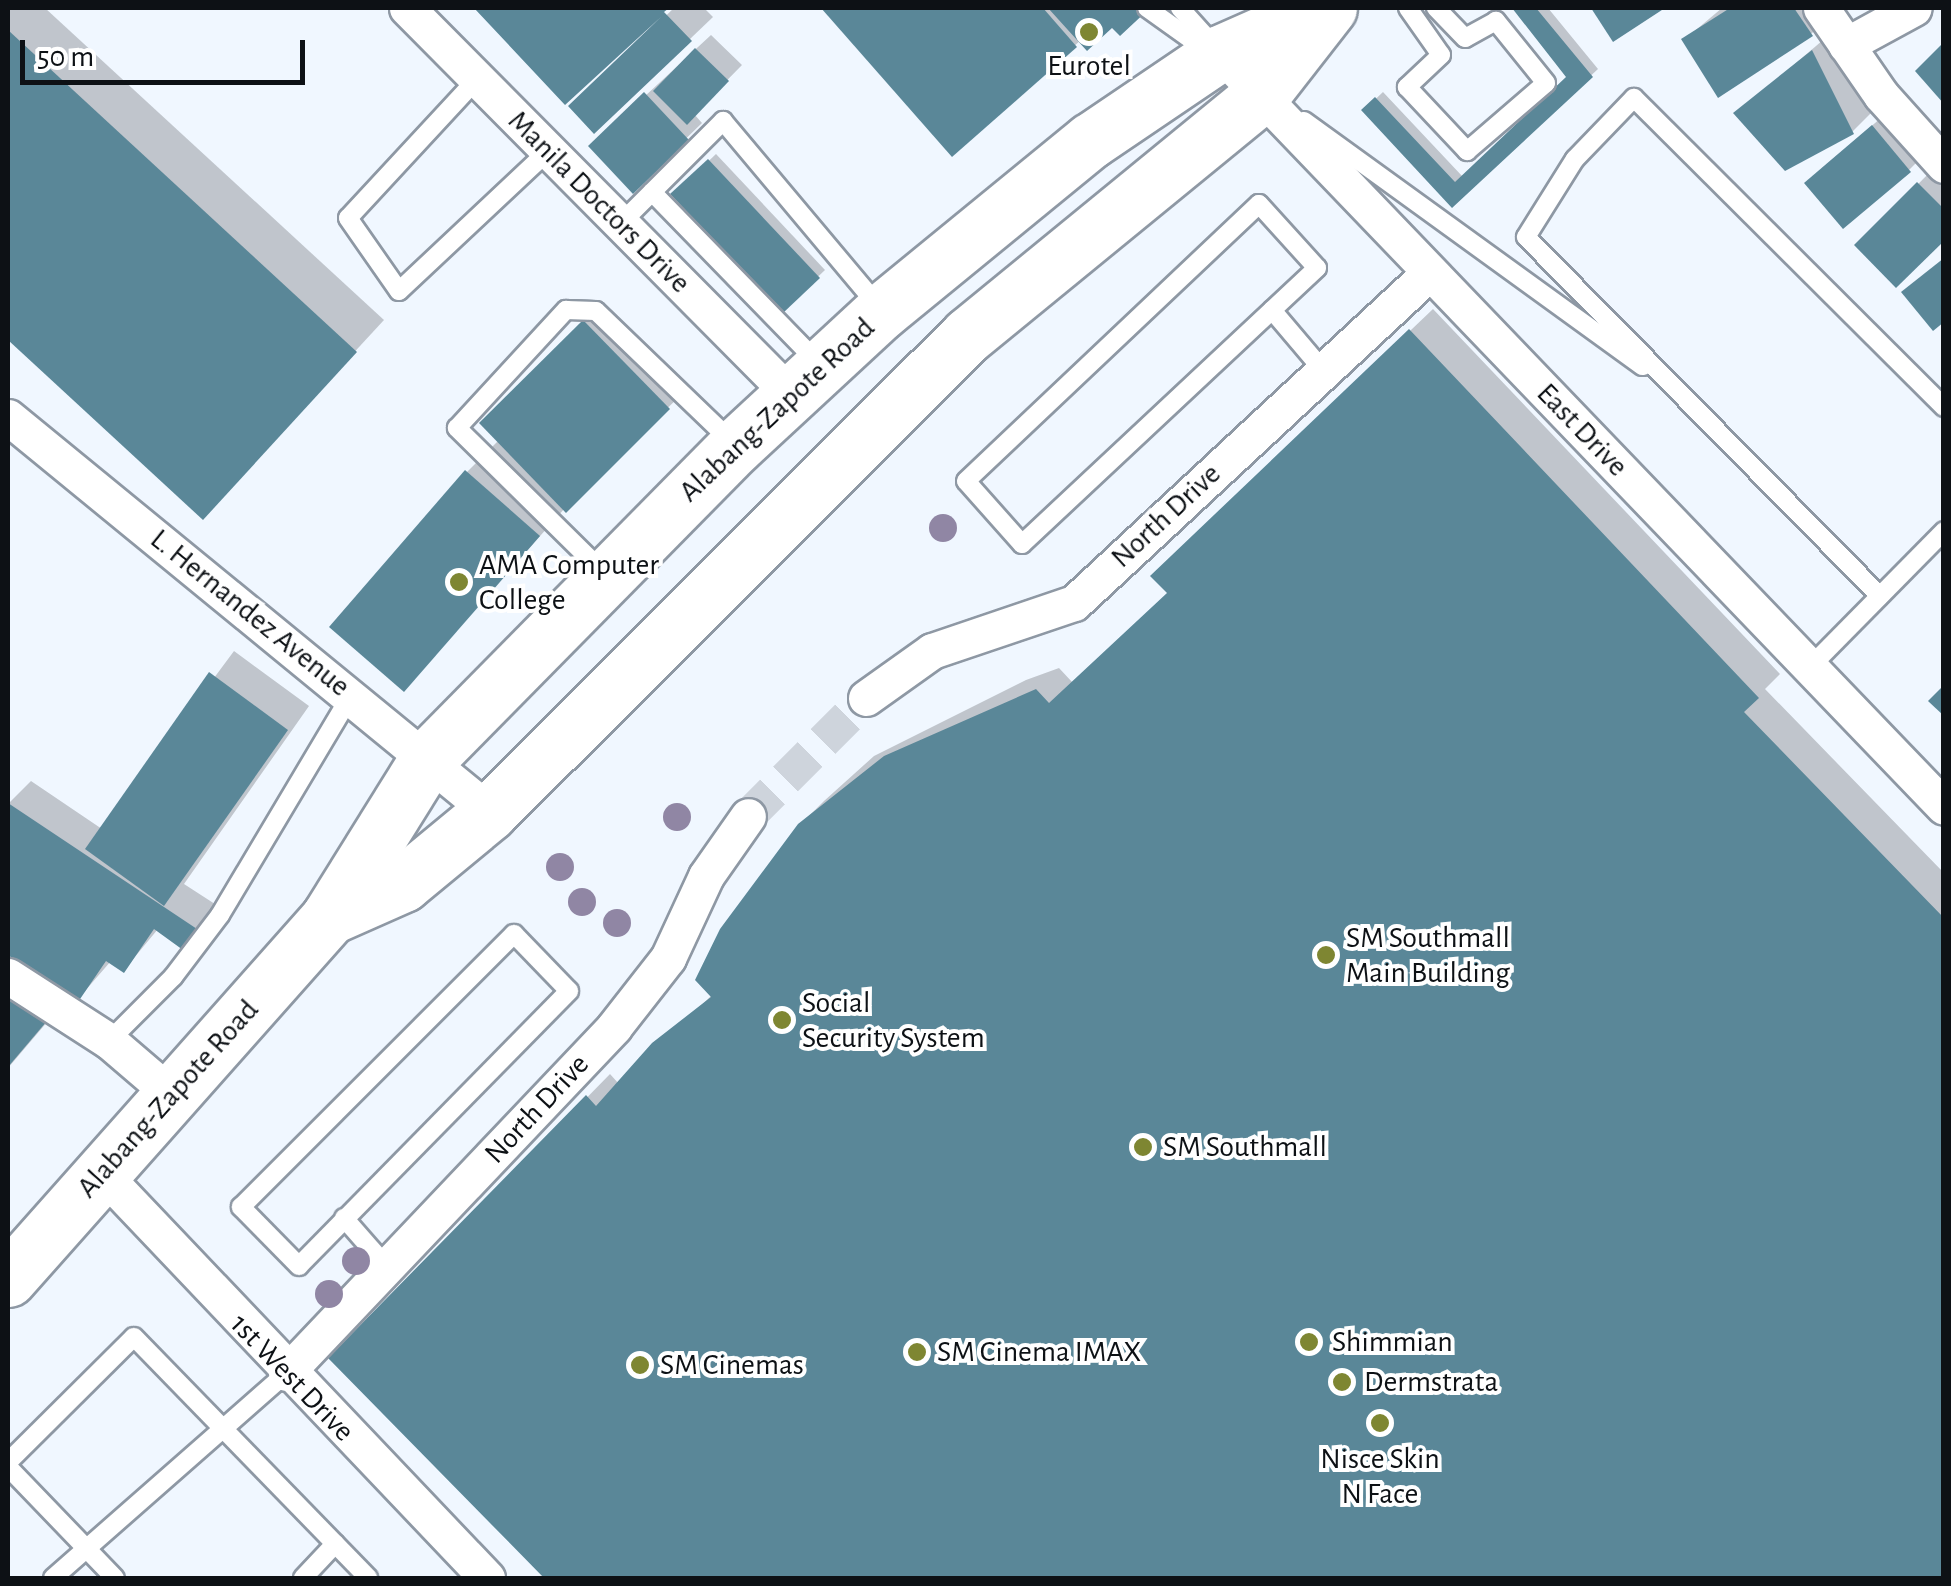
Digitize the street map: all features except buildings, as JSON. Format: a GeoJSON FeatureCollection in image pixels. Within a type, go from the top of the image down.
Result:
{"type":"FeatureCollection","features":[{"type":"Feature","properties":{"kind":"highway","name":"Alabang-Zapote Road"},"geometry":{"type":"LineString","coordinates":[[8,1279],[328,917],[428,758],[736,446],[882,311],[1090,141],[1220,53],[1322,8]]}},
{"type":"Feature","properties":{"kind":"highway","name":"Alabang-Zapote Road"},"geometry":{"type":"LineString","coordinates":[[328,917],[402,884],[490,812],[968,335],[1262,94],[1330,8]]}},
{"type":"Feature","properties":{"kind":"street","name":"Manila Doctors Drive"},"geometry":{"type":"LineString","coordinates":[[408,8],[620,224],[806,381]]}},
{"type":"Feature","properties":{"kind":"street"},"geometry":{"type":"LineString","coordinates":[[1821,8],[1846,45],[1944,165]]}},
{"type":"Feature","properties":{"kind":"street"},"geometry":{"type":"LineString","coordinates":[[1846,45],[1914,8]]}},
{"type":"Feature","properties":{"kind":"street","name":"East Drive"},"geometry":{"type":"LineString","coordinates":[[1220,53],[1944,807]]}},
{"type":"Feature","properties":{"kind":"street","name":"North Drive"},"geometry":{"type":"LineString","coordinates":[[866,698],[932,652],[1074,603],[1429,273]]}},
{"type":"Feature","properties":{"kind":"street","name":"L. Hernandez Avenue"},"geometry":{"type":"LineString","coordinates":[[8,417],[490,812]]}},
{"type":"Feature","properties":{"kind":"street","name":"North Drive"},"geometry":{"type":"LineString","coordinates":[[286,1374],[614,1027],[668,958],[706,876],[748,816]]}},
{"type":"Feature","properties":{"kind":"street"},"geometry":{"type":"LineString","coordinates":[[8,976],[109,1041],[172,1095]]}},
{"type":"Feature","properties":{"kind":"street","name":"1st West Drive"},"geometry":{"type":"LineString","coordinates":[[102,1173],[286,1374],[487,1578]]}},
{"type":"Feature","properties":{"kind":"lane"},"geometry":{"type":"LineString","coordinates":[[1147,8],[1688,399]]}},
{"type":"Feature","properties":{"kind":"lane"},"geometry":{"type":"LineString","coordinates":[[1180,8],[1220,53]]}},
{"type":"Feature","properties":{"kind":"lane"},"geometry":{"type":"LineString","coordinates":[[1408,8],[1442,55],[1407,87],[1468,151],[1546,80],[1496,21],[1465,38],[1436,8]]}},
{"type":"Feature","properties":{"kind":"lane"},"geometry":{"type":"LineString","coordinates":[[476,80],[348,218],[399,290],[548,151]]}},
{"type":"Feature","properties":{"kind":"lane"},"geometry":{"type":"LineString","coordinates":[[1880,596],[1526,236],[1575,159],[1634,98],[1944,407]]}},
{"type":"Feature","properties":{"kind":"lane"},"geometry":{"type":"LineString","coordinates":[[620,224],[724,121],[882,311]]}},
{"type":"Feature","properties":{"kind":"lane"},"geometry":{"type":"LineString","coordinates":[[652,192],[806,381]]}},
{"type":"Feature","properties":{"kind":"lane"},"geometry":{"type":"LineString","coordinates":[[1259,204],[1317,268],[1272,310],[1022,544],[966,482],[1259,204]]}},
{"type":"Feature","properties":{"kind":"lane"},"geometry":{"type":"LineString","coordinates":[[607,577],[457,428],[566,310],[596,311],[736,446]]}},
{"type":"Feature","properties":{"kind":"lane"},"geometry":{"type":"LineString","coordinates":[[1272,310],[1322,370]]}},
{"type":"Feature","properties":{"kind":"lane"},"geometry":{"type":"LineString","coordinates":[[1808,669],[1944,531]]}},
{"type":"Feature","properties":{"kind":"lane"},"geometry":{"type":"LineString","coordinates":[[109,1041],[173,977],[220,915],[351,695]]}},
{"type":"Feature","properties":{"kind":"lane"},"geometry":{"type":"LineString","coordinates":[[514,934],[570,991],[344,1218],[299,1266],[242,1208],[514,934]]}},
{"type":"Feature","properties":{"kind":"lane"},"geometry":{"type":"LineString","coordinates":[[344,1218],[388,1268]]}},
{"type":"Feature","properties":{"kind":"lane"},"geometry":{"type":"LineString","coordinates":[[115,1578],[8,1464],[134,1337],[368,1578]]}},
{"type":"Feature","properties":{"kind":"lane"},"geometry":{"type":"LineString","coordinates":[[53,1578],[286,1374]]}},
{"type":"Feature","properties":{"kind":"lane"},"geometry":{"type":"LineString","coordinates":[[302,1578],[334,1544]]}},
{"type":"Feature","properties":{"kind":"tunnel"},"geometry":{"type":"LineString","coordinates":[[748,816],[866,698]]}},
{"type":"Feature","properties":{"kind":"place","name":"Eurotel"},"geometry":{"type":"Point","coordinates":[1089,32]}},
{"type":"Feature","properties":{"kind":"place","name":"AMA Computer College"},"geometry":{"type":"Point","coordinates":[459,582]}},
{"type":"Feature","properties":{"kind":"place","name":"SM Southmall Main Building"},"geometry":{"type":"Point","coordinates":[1326,955]}},
{"type":"Feature","properties":{"kind":"place","name":"Social Security System"},"geometry":{"type":"Point","coordinates":[782,1020]}},
{"type":"Feature","properties":{"kind":"place","name":"SM Southmall"},"geometry":{"type":"Point","coordinates":[1143,1147]}},
{"type":"Feature","properties":{"kind":"place","name":"Shimmian"},"geometry":{"type":"Point","coordinates":[1309,1342]}},
{"type":"Feature","properties":{"kind":"place","name":"SM Cinema IMAX"},"geometry":{"type":"Point","coordinates":[917,1352]}},
{"type":"Feature","properties":{"kind":"place","name":"SM Cinemas"},"geometry":{"type":"Point","coordinates":[640,1365]}},
{"type":"Feature","properties":{"kind":"place","name":"Dermstrata"},"geometry":{"type":"Point","coordinates":[1342,1382]}},
{"type":"Feature","properties":{"kind":"place","name":"Nisce Skin N Face"},"geometry":{"type":"Point","coordinates":[1380,1423]}}]}
